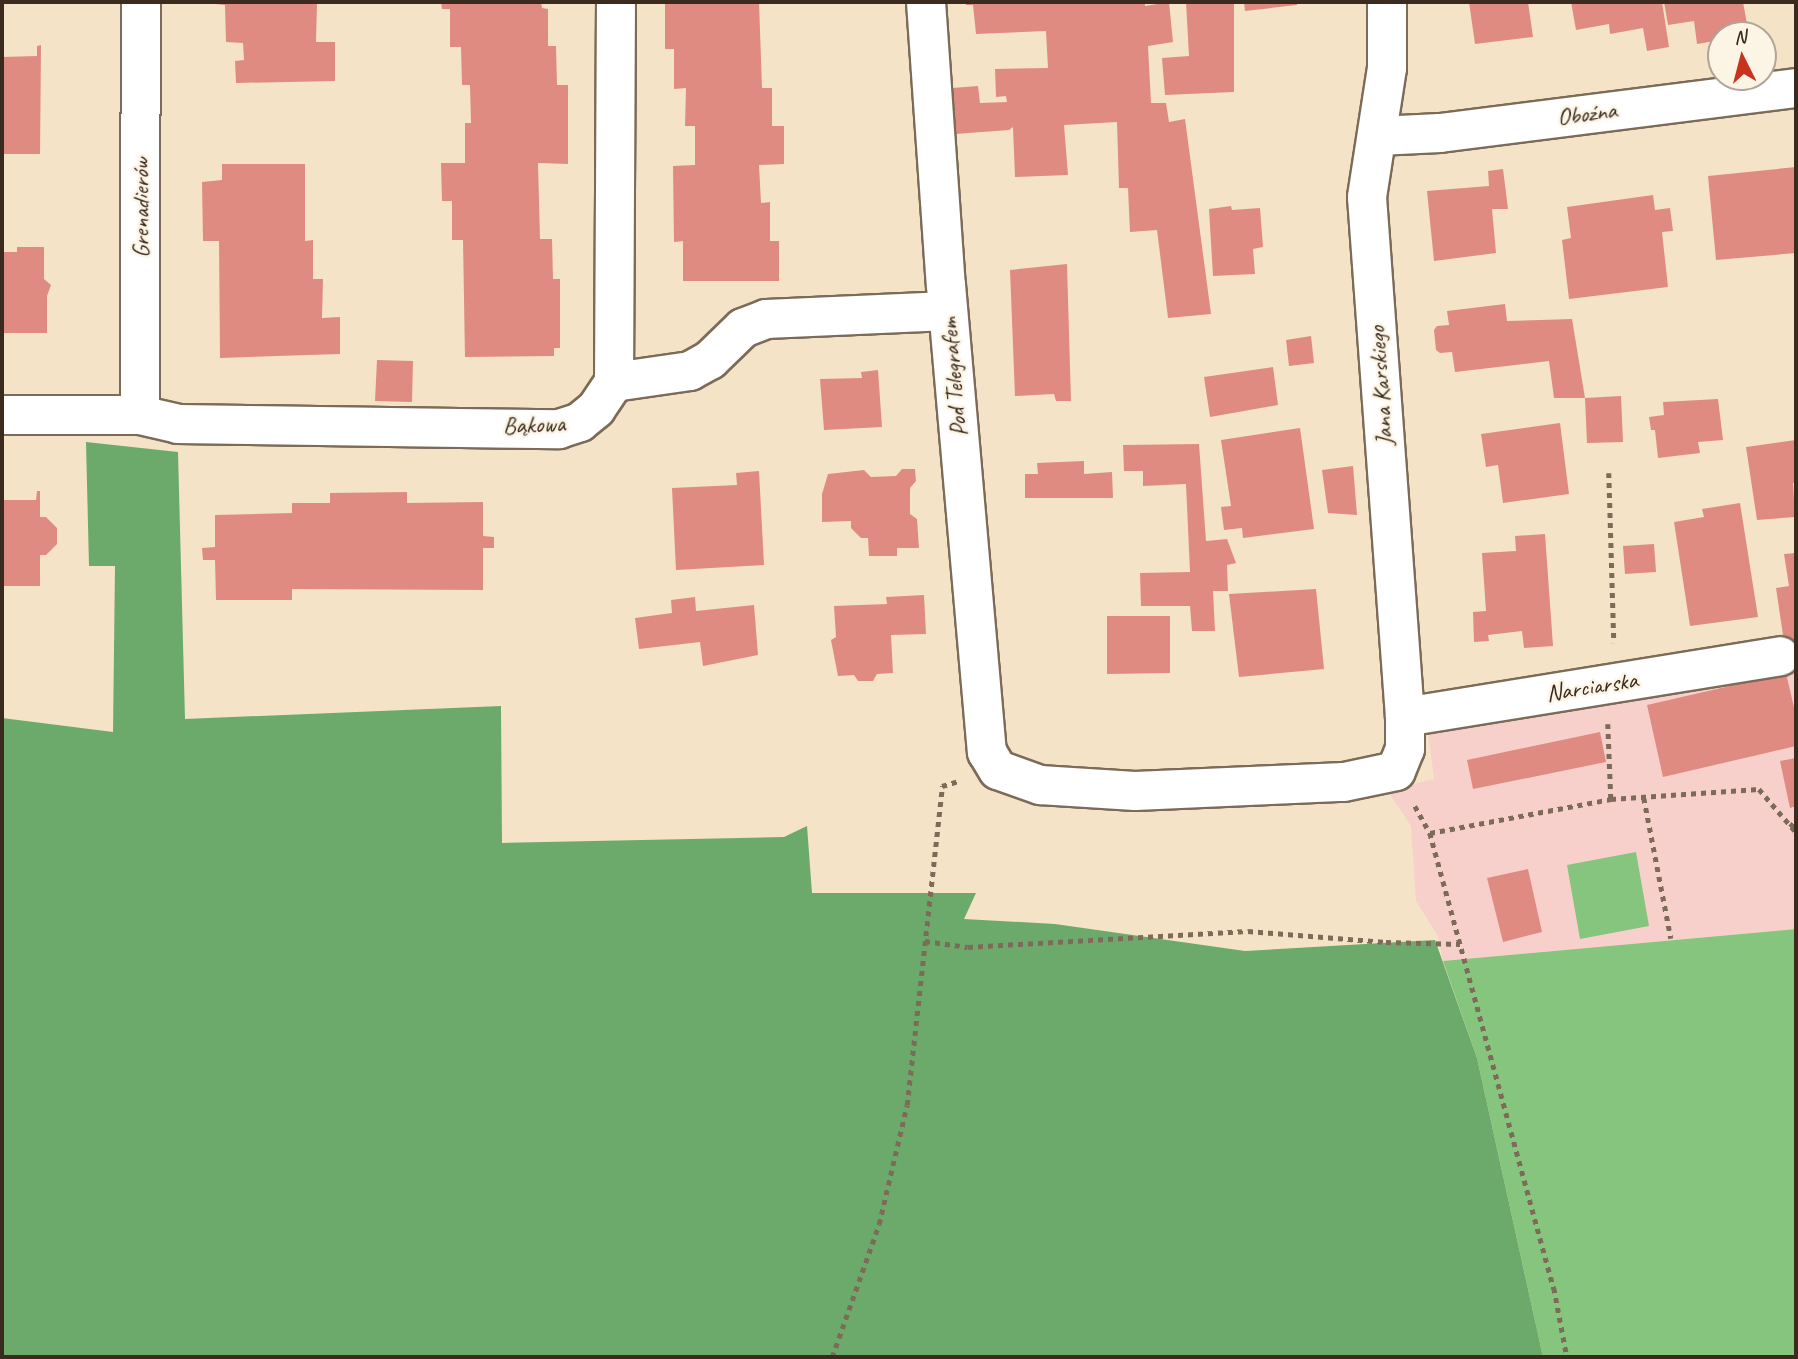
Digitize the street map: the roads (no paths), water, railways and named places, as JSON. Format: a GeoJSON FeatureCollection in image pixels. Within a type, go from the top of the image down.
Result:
{"type":"FeatureCollection","features":[{"type":"Feature","properties":{"kind":"street","name":"Grenadierów"},"geometry":{"type":"LineString","coordinates":[[140,415],[141,2]]}},
{"type":"Feature","properties":{"kind":"street"},"geometry":{"type":"LineString","coordinates":[[616,2],[614,382],[690,371],[710,359],[743,328],[766,319],[948,311]]}},
{"type":"Feature","properties":{"kind":"street","name":"Pod Telegrafem"},"geometry":{"type":"LineString","coordinates":[[926,2],[948,311],[993,761],[1040,785],[1135,791],[1344,782],[1396,771]]}},
{"type":"Feature","properties":{"kind":"street","name":"Jana Karskiego"},"geometry":{"type":"LineString","coordinates":[[1387,2],[1388,68],[1367,197],[1405,717],[1405,749],[1396,771]]}},
{"type":"Feature","properties":{"kind":"street","name":"Oboźna"},"geometry":{"type":"LineString","coordinates":[[1378,136],[1440,133],[1796,88]]}},
{"type":"Feature","properties":{"kind":"street","name":"Bąkowa"},"geometry":{"type":"LineString","coordinates":[[2,415],[140,415],[178,424],[559,429],[580,422],[596,409],[614,382]]}},
{"type":"Feature","properties":{"kind":"street","name":"Narciarska"},"geometry":{"type":"LineString","coordinates":[[1405,717],[1780,656]]}}]}
